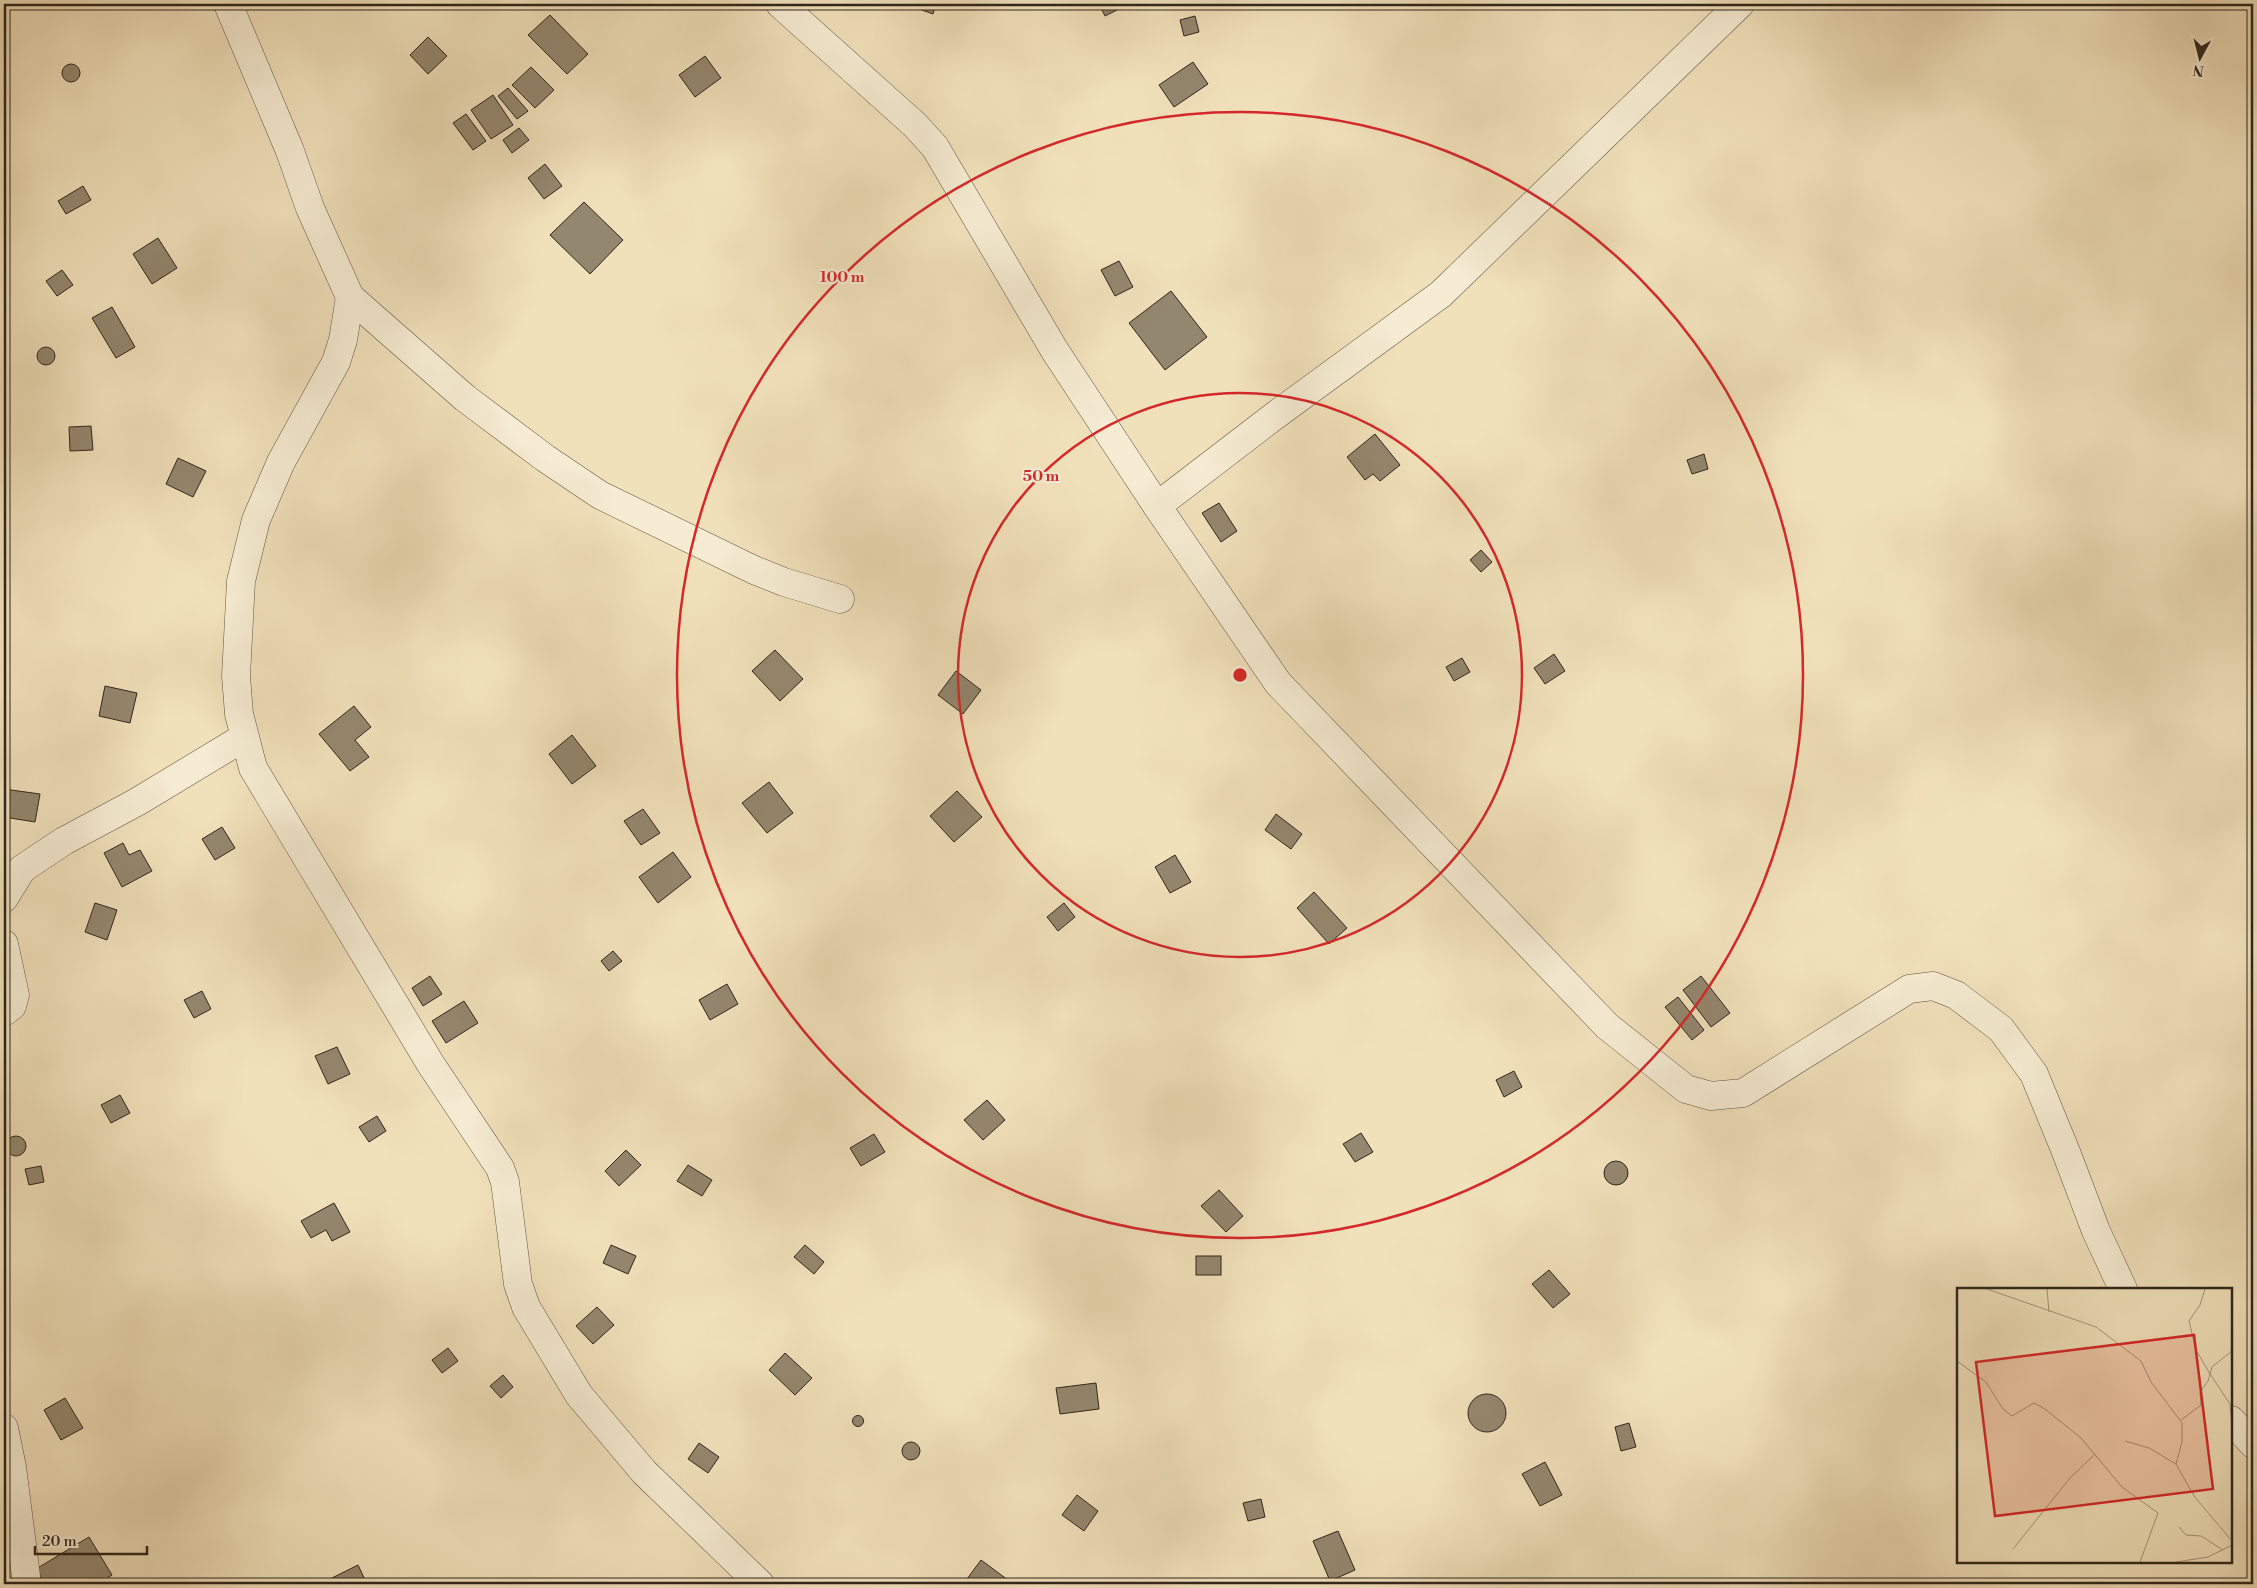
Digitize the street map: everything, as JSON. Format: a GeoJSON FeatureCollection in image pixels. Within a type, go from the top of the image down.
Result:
{"type":"FeatureCollection","features":[{"type":"Feature","properties":{"kind":"street"},"geometry":{"type":"LineString","coordinates":[[228,4],[290,151],[310,208],[350,297],[465,398],[545,458],[600,495],[754,570],[784,582],[840,599]]}},
{"type":"Feature","properties":{"kind":"street"},"geometry":{"type":"LineString","coordinates":[[780,4],[930,141],[1054,351],[1278,683],[1606,1026],[1686,1089],[1711,1096],[1743,1093],[1909,989],[1933,986],[1956,995],[2001,1029],[2034,1074],[2096,1231],[2124,1288]]}},
{"type":"Feature","properties":{"kind":"street"},"geometry":{"type":"LineString","coordinates":[[1157,506],[1441,294],[1740,4]]}},
{"type":"Feature","properties":{"kind":"street"},"geometry":{"type":"LineString","coordinates":[[350,297],[343,340],[336,362],[281,462],[256,520],[241,581],[236,676],[238,714],[253,768],[430,1062],[500,1168],[505,1182],[518,1284],[526,1307],[579,1395],[644,1472],[760,1584]]}},
{"type":"Feature","properties":{"kind":"street"},"geometry":{"type":"LineString","coordinates":[[4,898],[22,869],[64,841],[137,802],[244,738]]}},
{"type":"Feature","properties":{"kind":"street"},"geometry":{"type":"LineString","coordinates":[[4,944],[15,995],[12,1006],[4,1012]]}},
{"type":"Feature","properties":{"kind":"street"},"geometry":{"type":"LineString","coordinates":[[2232,1421],[2253,1444]]}},
{"type":"Feature","properties":{"kind":"street"},"geometry":{"type":"LineString","coordinates":[[4,1428],[12,1467],[27,1584]]}},
{"type":"Feature","properties":{"kind":"building"},"geometry":{"type":"Polygon","coordinates":[[[909,4],[936,4],[933,14],[909,4]]]}},
{"type":"Feature","properties":{"kind":"building"},"geometry":{"type":"Polygon","coordinates":[[[1099,4],[1129,4],[1105,16],[1099,4]]]}},
{"type":"Feature","properties":{"kind":"building"},"geometry":{"type":"Polygon","coordinates":[[[550,15],[588,54],[567,74],[528,35],[550,15]]]}},
{"type":"Feature","properties":{"kind":"building"},"geometry":{"type":"Polygon","coordinates":[[[1195,16],[1199,32],[1184,36],[1180,20],[1195,16]]]}},
{"type":"Feature","properties":{"kind":"building"},"geometry":{"type":"Polygon","coordinates":[[[428,37],[447,56],[428,74],[410,55],[428,37]]]}},
{"type":"Feature","properties":{"kind":"building"},"geometry":{"type":"Polygon","coordinates":[[[705,56],[721,78],[695,97],[679,75],[705,56]]]}},
{"type":"Feature","properties":{"kind":"building"},"geometry":{"type":"Polygon","coordinates":[[[1193,62],[1208,84],[1174,107],[1159,85],[1193,62]]]}},
{"type":"Feature","properties":{"kind":"building"},"geometry":{"type":"Polygon","coordinates":[[[71,64],[77,67],[80,73],[77,79],[71,82],[65,79],[62,73],[65,67],[71,64]]]}},
{"type":"Feature","properties":{"kind":"building"},"geometry":{"type":"Polygon","coordinates":[[[531,67],[554,90],[535,108],[512,85],[531,67]]]}},
{"type":"Feature","properties":{"kind":"building"},"geometry":{"type":"Polygon","coordinates":[[[508,88],[528,111],[517,119],[498,96],[508,88]]]}},
{"type":"Feature","properties":{"kind":"building"},"geometry":{"type":"Polygon","coordinates":[[[493,95],[513,125],[491,139],[471,110],[493,95]]]}},
{"type":"Feature","properties":{"kind":"building"},"geometry":{"type":"Polygon","coordinates":[[[466,114],[486,141],[473,150],[453,123],[466,114]]]}},
{"type":"Feature","properties":{"kind":"building"},"geometry":{"type":"Polygon","coordinates":[[[519,128],[529,140],[512,153],[503,140],[519,128]]]}},
{"type":"Feature","properties":{"kind":"building"},"geometry":{"type":"Polygon","coordinates":[[[545,164],[562,186],[544,199],[528,178],[545,164]]]}},
{"type":"Feature","properties":{"kind":"building"},"geometry":{"type":"Polygon","coordinates":[[[83,186],[91,200],[66,214],[58,201],[83,186]]]}},
{"type":"Feature","properties":{"kind":"building"},"geometry":{"type":"Polygon","coordinates":[[[584,202],[623,240],[590,274],[550,235],[584,202]]]}},
{"type":"Feature","properties":{"kind":"building"},"geometry":{"type":"Polygon","coordinates":[[[158,238],[177,268],[152,284],[133,254],[158,238]]]}},
{"type":"Feature","properties":{"kind":"building"},"geometry":{"type":"Polygon","coordinates":[[[1119,261],[1133,287],[1115,296],[1101,270],[1119,261]]]}},
{"type":"Feature","properties":{"kind":"building"},"geometry":{"type":"Polygon","coordinates":[[[62,270],[73,285],[57,296],[46,281],[62,270]]]}},
{"type":"Feature","properties":{"kind":"building"},"geometry":{"type":"Polygon","coordinates":[[[1171,291],[1207,337],[1165,370],[1129,323],[1171,291]]]}},
{"type":"Feature","properties":{"kind":"building"},"geometry":{"type":"Polygon","coordinates":[[[112,307],[135,347],[116,358],[92,318],[112,307]]]}},
{"type":"Feature","properties":{"kind":"building"},"geometry":{"type":"Polygon","coordinates":[[[46,347],[52,350],[55,356],[52,362],[46,365],[40,362],[37,356],[40,350],[46,347]]]}},
{"type":"Feature","properties":{"kind":"building"},"geometry":{"type":"Polygon","coordinates":[[[91,426],[93,450],[70,451],[69,427],[91,426]]]}},
{"type":"Feature","properties":{"kind":"building"},"geometry":{"type":"Polygon","coordinates":[[[1375,434],[1400,465],[1380,481],[1373,474],[1365,480],[1347,457],[1375,434]]]}},
{"type":"Feature","properties":{"kind":"building"},"geometry":{"type":"Polygon","coordinates":[[[1704,454],[1708,469],[1692,474],[1687,460],[1704,454]]]}},
{"type":"Feature","properties":{"kind":"building"},"geometry":{"type":"Polygon","coordinates":[[[178,458],[206,471],[193,497],[166,484],[178,458]]]}},
{"type":"Feature","properties":{"kind":"building"},"geometry":{"type":"Polygon","coordinates":[[[1219,503],[1237,531],[1221,542],[1202,513],[1219,503]]]}},
{"type":"Feature","properties":{"kind":"building"},"geometry":{"type":"Polygon","coordinates":[[[1481,550],[1492,562],[1481,572],[1470,560],[1481,550]]]}},
{"type":"Feature","properties":{"kind":"building"},"geometry":{"type":"Polygon","coordinates":[[[775,650],[803,679],[780,701],[752,671],[775,650]]]}},
{"type":"Feature","properties":{"kind":"building"},"geometry":{"type":"Polygon","coordinates":[[[1554,654],[1565,671],[1545,684],[1534,668],[1554,654]]]}},
{"type":"Feature","properties":{"kind":"building"},"geometry":{"type":"Polygon","coordinates":[[[1462,658],[1470,672],[1454,681],[1446,667],[1462,658]]]}},
{"type":"Feature","properties":{"kind":"building"},"geometry":{"type":"Polygon","coordinates":[[[956,671],[981,690],[963,714],[938,695],[956,671]]]}},
{"type":"Feature","properties":{"kind":"building"},"geometry":{"type":"Polygon","coordinates":[[[105,686],[137,693],[130,723],[99,716],[105,686]]]}},
{"type":"Feature","properties":{"kind":"building"},"geometry":{"type":"Polygon","coordinates":[[[354,706],[371,727],[355,740],[369,757],[350,771],[319,734],[354,706]]]}},
{"type":"Feature","properties":{"kind":"building"},"geometry":{"type":"Polygon","coordinates":[[[572,735],[596,766],[572,784],[549,754],[572,735]]]}},
{"type":"Feature","properties":{"kind":"building"},"geometry":{"type":"Polygon","coordinates":[[[769,782],[793,813],[767,833],[742,803],[769,782]]]}},
{"type":"Feature","properties":{"kind":"building"},"geometry":{"type":"Polygon","coordinates":[[[4,789],[40,794],[35,822],[4,817],[4,789]]]}},
{"type":"Feature","properties":{"kind":"building"},"geometry":{"type":"Polygon","coordinates":[[[957,791],[982,817],[954,842],[930,816],[957,791]]]}},
{"type":"Feature","properties":{"kind":"building"},"geometry":{"type":"Polygon","coordinates":[[[643,809],[660,833],[641,845],[624,821],[643,809]]]}},
{"type":"Feature","properties":{"kind":"building"},"geometry":{"type":"Polygon","coordinates":[[[1276,814],[1302,834],[1291,849],[1265,830],[1276,814]]]}},
{"type":"Feature","properties":{"kind":"building"},"geometry":{"type":"Polygon","coordinates":[[[222,827],[235,848],[215,860],[202,839],[222,827]]]}},
{"type":"Feature","properties":{"kind":"building"},"geometry":{"type":"Polygon","coordinates":[[[123,843],[129,855],[140,850],[152,871],[122,887],[104,853],[123,843]]]}},
{"type":"Feature","properties":{"kind":"building"},"geometry":{"type":"Polygon","coordinates":[[[673,852],[691,877],[658,903],[639,877],[673,852]]]}},
{"type":"Feature","properties":{"kind":"building"},"geometry":{"type":"Polygon","coordinates":[[[1175,855],[1191,882],[1170,893],[1155,867],[1175,855]]]}},
{"type":"Feature","properties":{"kind":"building"},"geometry":{"type":"Polygon","coordinates":[[[1314,892],[1347,928],[1329,944],[1297,908],[1314,892]]]}},
{"type":"Feature","properties":{"kind":"building"},"geometry":{"type":"Polygon","coordinates":[[[95,903],[117,910],[107,940],[85,932],[95,903]]]}},
{"type":"Feature","properties":{"kind":"building"},"geometry":{"type":"Polygon","coordinates":[[[1064,903],[1075,917],[1058,931],[1047,917],[1064,903]]]}},
{"type":"Feature","properties":{"kind":"building"},"geometry":{"type":"Polygon","coordinates":[[[613,951],[622,961],[609,971],[601,961],[613,951]]]}},
{"type":"Feature","properties":{"kind":"building"},"geometry":{"type":"Polygon","coordinates":[[[430,976],[442,994],[423,1006],[412,988],[430,976]]]}},
{"type":"Feature","properties":{"kind":"building"},"geometry":{"type":"Polygon","coordinates":[[[1701,976],[1730,1013],[1711,1027],[1683,990],[1701,976]]]}},
{"type":"Feature","properties":{"kind":"building"},"geometry":{"type":"Polygon","coordinates":[[[727,984],[738,1004],[710,1020],[699,1000],[727,984]]]}},
{"type":"Feature","properties":{"kind":"building"},"geometry":{"type":"Polygon","coordinates":[[[202,991],[211,1009],[194,1018],[184,1000],[202,991]]]}},
{"type":"Feature","properties":{"kind":"building"},"geometry":{"type":"Polygon","coordinates":[[[1678,997],[1704,1030],[1692,1040],[1665,1007],[1678,997]]]}},
{"type":"Feature","properties":{"kind":"building"},"geometry":{"type":"Polygon","coordinates":[[[464,1001],[478,1023],[446,1043],[432,1021],[464,1001]]]}},
{"type":"Feature","properties":{"kind":"building"},"geometry":{"type":"Polygon","coordinates":[[[337,1047],[350,1074],[328,1084],[315,1056],[337,1047]]]}},
{"type":"Feature","properties":{"kind":"building"},"geometry":{"type":"Polygon","coordinates":[[[1514,1071],[1522,1087],[1504,1097],[1496,1080],[1514,1071]]]}},
{"type":"Feature","properties":{"kind":"building"},"geometry":{"type":"Polygon","coordinates":[[[120,1095],[130,1113],[111,1123],[101,1105],[120,1095]]]}},
{"type":"Feature","properties":{"kind":"building"},"geometry":{"type":"Polygon","coordinates":[[[987,1100],[1005,1120],[983,1140],[964,1120],[987,1100]]]}},
{"type":"Feature","properties":{"kind":"building"},"geometry":{"type":"Polygon","coordinates":[[[377,1116],[386,1131],[369,1142],[359,1127],[377,1116]]]}},
{"type":"Feature","properties":{"kind":"building"},"geometry":{"type":"Polygon","coordinates":[[[1361,1133],[1373,1152],[1355,1162],[1343,1144],[1361,1133]]]}},
{"type":"Feature","properties":{"kind":"building"},"geometry":{"type":"Polygon","coordinates":[[[874,1134],[885,1152],[861,1166],[850,1148],[874,1134]]]}},
{"type":"Feature","properties":{"kind":"building"},"geometry":{"type":"Polygon","coordinates":[[[16,1136],[23,1139],[26,1146],[23,1153],[16,1156],[9,1153],[6,1146],[9,1139],[16,1136]]]}},
{"type":"Feature","properties":{"kind":"building"},"geometry":{"type":"Polygon","coordinates":[[[626,1150],[641,1165],[619,1186],[605,1171],[626,1150]]]}},
{"type":"Feature","properties":{"kind":"building"},"geometry":{"type":"Polygon","coordinates":[[[1616,1161],[1621,1162],[1627,1168],[1627,1178],[1621,1184],[1616,1185],[1611,1184],[1605,1178],[1604,1173],[1605,1168],[1611,1162],[1616,1161]]]}},
{"type":"Feature","properties":{"kind":"building"},"geometry":{"type":"Polygon","coordinates":[[[688,1165],[712,1180],[702,1196],[677,1181],[688,1165]]]}},
{"type":"Feature","properties":{"kind":"building"},"geometry":{"type":"Polygon","coordinates":[[[41,1166],[44,1182],[29,1185],[25,1169],[41,1166]]]}},
{"type":"Feature","properties":{"kind":"building"},"geometry":{"type":"Polygon","coordinates":[[[1219,1190],[1243,1216],[1226,1232],[1201,1206],[1219,1190]]]}},
{"type":"Feature","properties":{"kind":"building"},"geometry":{"type":"Polygon","coordinates":[[[334,1203],[350,1232],[332,1241],[326,1230],[311,1238],[301,1221],[334,1203]]]}},
{"type":"Feature","properties":{"kind":"building"},"geometry":{"type":"Polygon","coordinates":[[[611,1245],[636,1256],[628,1274],[603,1263],[611,1245]]]}},
{"type":"Feature","properties":{"kind":"building"},"geometry":{"type":"Polygon","coordinates":[[[805,1245],[824,1262],[814,1274],[794,1257],[805,1245]]]}},
{"type":"Feature","properties":{"kind":"building"},"geometry":{"type":"Polygon","coordinates":[[[1196,1256],[1221,1256],[1221,1275],[1196,1275],[1196,1256]]]}},
{"type":"Feature","properties":{"kind":"building"},"geometry":{"type":"Polygon","coordinates":[[[1549,1270],[1570,1294],[1553,1308],[1532,1284],[1549,1270]]]}},
{"type":"Feature","properties":{"kind":"building"},"geometry":{"type":"Polygon","coordinates":[[[597,1307],[614,1325],[593,1344],[576,1326],[597,1307]]]}},
{"type":"Feature","properties":{"kind":"building"},"geometry":{"type":"Polygon","coordinates":[[[448,1348],[458,1361],[442,1373],[432,1360],[448,1348]]]}},
{"type":"Feature","properties":{"kind":"building"},"geometry":{"type":"Polygon","coordinates":[[[785,1353],[812,1378],[795,1395],[769,1370],[785,1353]]]}},
{"type":"Feature","properties":{"kind":"building"},"geometry":{"type":"Polygon","coordinates":[[[503,1375],[513,1387],[501,1398],[490,1386],[503,1375]]]}},
{"type":"Feature","properties":{"kind":"building"},"geometry":{"type":"Polygon","coordinates":[[[1096,1383],[1099,1409],[1060,1414],[1056,1388],[1096,1383]]]}},
{"type":"Feature","properties":{"kind":"building"},"geometry":{"type":"Polygon","coordinates":[[[1487,1394],[1501,1399],[1506,1413],[1501,1427],[1487,1432],[1473,1427],[1468,1413],[1473,1399],[1487,1394]]]}},
{"type":"Feature","properties":{"kind":"building"},"geometry":{"type":"Polygon","coordinates":[[[65,1398],[83,1428],[61,1440],[44,1410],[65,1398]]]}},
{"type":"Feature","properties":{"kind":"building"},"geometry":{"type":"Polygon","coordinates":[[[858,1415],[864,1421],[858,1427],[852,1421],[858,1415]]]}},
{"type":"Feature","properties":{"kind":"building"},"geometry":{"type":"Polygon","coordinates":[[[1629,1423],[1636,1447],[1621,1451],[1615,1427],[1629,1423]]]}},
{"type":"Feature","properties":{"kind":"building"},"geometry":{"type":"Polygon","coordinates":[[[911,1442],[917,1445],[920,1451],[917,1457],[911,1460],[905,1457],[902,1451],[905,1445],[911,1442]]]}},
{"type":"Feature","properties":{"kind":"building"},"geometry":{"type":"Polygon","coordinates":[[[699,1443],[719,1457],[708,1473],[688,1459],[699,1443]]]}},
{"type":"Feature","properties":{"kind":"building"},"geometry":{"type":"Polygon","coordinates":[[[1545,1462],[1562,1495],[1540,1506],[1522,1474],[1545,1462]]]}},
{"type":"Feature","properties":{"kind":"building"},"geometry":{"type":"Polygon","coordinates":[[[1077,1495],[1098,1511],[1084,1531],[1062,1515],[1077,1495]]]}},
{"type":"Feature","properties":{"kind":"building"},"geometry":{"type":"Polygon","coordinates":[[[1261,1499],[1265,1517],[1248,1521],[1243,1503],[1261,1499]]]}},
{"type":"Feature","properties":{"kind":"building"},"geometry":{"type":"Polygon","coordinates":[[[1338,1531],[1355,1570],[1330,1581],[1313,1541],[1338,1531]]]}},
{"type":"Feature","properties":{"kind":"building"},"geometry":{"type":"Polygon","coordinates":[[[89,1537],[112,1575],[97,1584],[45,1584],[36,1569],[89,1537]]]}},
{"type":"Feature","properties":{"kind":"building"},"geometry":{"type":"Polygon","coordinates":[[[981,1560],[1012,1583],[974,1584],[967,1579],[981,1560]]]}},
{"type":"Feature","properties":{"kind":"building"},"geometry":{"type":"Polygon","coordinates":[[[358,1565],[367,1584],[327,1584],[326,1581],[358,1565]]]}}]}
